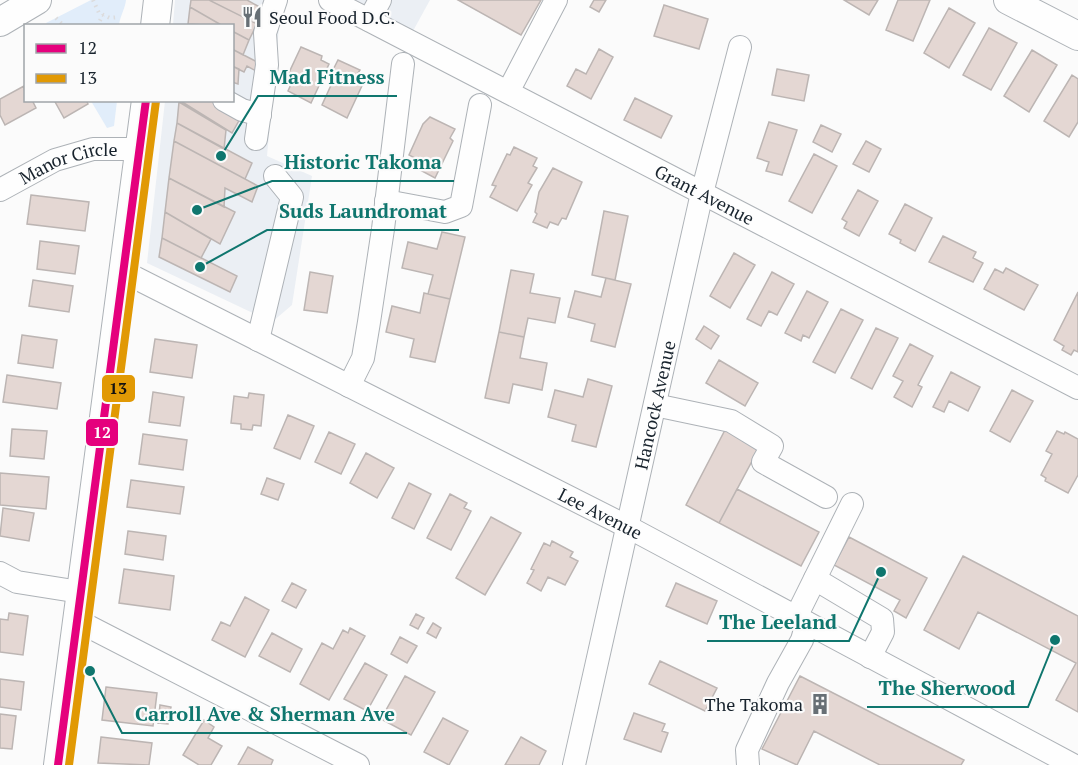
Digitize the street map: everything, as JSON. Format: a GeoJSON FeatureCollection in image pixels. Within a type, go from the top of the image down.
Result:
{"type":"FeatureCollection","features":[{"type":"Feature","properties":{"kind":"main road"},"geometry":{"type":"LineString","coordinates":[[155,24],[158,0]]}},
{"type":"Feature","properties":{"kind":"main road"},"geometry":{"type":"LineString","coordinates":[[1008,0],[1078,36]]}},
{"type":"Feature","properties":{"kind":"main road"},"geometry":{"type":"LineString","coordinates":[[0,22],[47,9]]}},
{"type":"Feature","properties":{"kind":"main road"},"geometry":{"type":"LineString","coordinates":[[58,765],[146,102]]}},
{"type":"Feature","properties":{"kind":"street"},"geometry":{"type":"LineString","coordinates":[[256,139],[267,65],[266,33],[276,0]]}},
{"type":"Feature","properties":{"kind":"street"},"geometry":{"type":"LineString","coordinates":[[369,20],[380,0]]}},
{"type":"Feature","properties":{"kind":"street"},"geometry":{"type":"LineString","coordinates":[[508,92],[556,0]]}},
{"type":"Feature","properties":{"kind":"street","name":"Grant Avenue"},"geometry":{"type":"LineString","coordinates":[[340,2],[369,20],[1078,388]]}},
{"type":"Feature","properties":{"kind":"street","name":"Hancock Avenue"},"geometry":{"type":"LineString","coordinates":[[574,765],[702,193],[740,47]]}},
{"type":"Feature","properties":{"kind":"street"},"geometry":{"type":"LineString","coordinates":[[349,386],[363,358],[383,229],[403,64]]}},
{"type":"Feature","properties":{"kind":"street"},"geometry":{"type":"LineString","coordinates":[[228,102],[242,110],[260,115]]}},
{"type":"Feature","properties":{"kind":"street"},"geometry":{"type":"LineString","coordinates":[[386,201],[445,212],[461,206],[480,105]]}},
{"type":"Feature","properties":{"kind":"street","name":"Manor Circle"},"geometry":{"type":"LineString","coordinates":[[0,190],[64,157],[93,149],[140,149]]}},
{"type":"Feature","properties":{"kind":"street"},"geometry":{"type":"LineString","coordinates":[[258,340],[292,197],[275,176]]}},
{"type":"Feature","properties":{"kind":"street","name":"Lee Avenue"},"geometry":{"type":"LineString","coordinates":[[124,272],[628,527],[1073,765]]}},
{"type":"Feature","properties":{"kind":"street"},"geometry":{"type":"LineString","coordinates":[[655,405],[731,421],[772,446],[763,462],[826,497]]}},
{"type":"Feature","properties":{"kind":"street"},"geometry":{"type":"LineString","coordinates":[[748,765],[747,750],[778,683],[802,640],[801,620],[815,579],[852,504]]}},
{"type":"Feature","properties":{"kind":"street"},"geometry":{"type":"LineString","coordinates":[[0,573],[17,582],[81,592]]}},
{"type":"Feature","properties":{"kind":"street"},"geometry":{"type":"LineString","coordinates":[[815,579],[882,619],[883,632],[870,657]]}},
{"type":"Feature","properties":{"kind":"street"},"geometry":{"type":"LineString","coordinates":[[78,621],[358,765]]}},
{"type":"Feature","properties":{"kind":"path"},"geometry":{"type":"LineString","coordinates":[[93,0],[99,13],[110,18],[119,17]]}},
{"type":"Feature","properties":{"kind":"path"},"geometry":{"type":"LineString","coordinates":[[47,9],[62,24]]}},
{"type":"Feature","properties":{"kind":"path"},"geometry":{"type":"LineString","coordinates":[[98,24],[103,15]]}},
{"type":"Feature","properties":{"kind":"shaded area"},"geometry":{"type":"Polygon","coordinates":[[[91,0],[126,0],[119,24],[46,23],[91,0]]]}},
{"type":"Feature","properties":{"kind":"shaded area"},"geometry":{"type":"Polygon","coordinates":[[[175,0],[286,0],[281,6],[267,156],[312,176],[292,305],[272,322],[147,263],[165,102],[234,102],[234,24],[173,24],[175,0]]]}},
{"type":"Feature","properties":{"kind":"shaded area"},"geometry":{"type":"Polygon","coordinates":[[[354,0],[430,0],[413,31],[354,0]]]}},
{"type":"Feature","properties":{"kind":"shaded area"},"geometry":{"type":"Polygon","coordinates":[[[92,102],[117,102],[114,126],[107,128],[92,102]]]}},
{"type":"Feature","properties":{"kind":"building"},"geometry":{"type":"Polygon","coordinates":[[[191,0],[209,0],[257,24],[249,40],[234,32],[234,24],[220,24],[190,7],[191,0]]]}},
{"type":"Feature","properties":{"kind":"building","name":"Seoul Food D.C."},"geometry":{"type":"Polygon","coordinates":[[[209,0],[247,0],[265,10],[257,24],[209,0]]]}},
{"type":"Feature","properties":{"kind":"building"},"geometry":{"type":"Polygon","coordinates":[[[458,0],[541,0],[521,35],[458,0]]]}},
{"type":"Feature","properties":{"kind":"building"},"geometry":{"type":"Polygon","coordinates":[[[594,0],[606,0],[599,12],[590,7],[594,0]]]}},
{"type":"Feature","properties":{"kind":"building"},"geometry":{"type":"Polygon","coordinates":[[[844,0],[878,0],[869,15],[844,0]]]}},
{"type":"Feature","properties":{"kind":"building"},"geometry":{"type":"Polygon","coordinates":[[[898,0],[930,0],[913,41],[886,30],[898,0]]]}},
{"type":"Feature","properties":{"kind":"building"},"geometry":{"type":"Polygon","coordinates":[[[664,5],[708,19],[699,49],[654,36],[664,5]]]}},
{"type":"Feature","properties":{"kind":"building"},"geometry":{"type":"Polygon","coordinates":[[[190,7],[220,24],[188,24],[190,7]]]}},
{"type":"Feature","properties":{"kind":"building"},"geometry":{"type":"Polygon","coordinates":[[[949,8],[975,23],[949,68],[924,53],[949,8]]]}},
{"type":"Feature","properties":{"kind":"building"},"geometry":{"type":"Polygon","coordinates":[[[989,28],[1017,43],[991,90],[963,75],[989,28]]]}},
{"type":"Feature","properties":{"kind":"building"},"geometry":{"type":"Polygon","coordinates":[[[234,32],[249,40],[243,55],[234,50],[234,32]]]}},
{"type":"Feature","properties":{"kind":"building"},"geometry":{"type":"Polygon","coordinates":[[[301,47],[322,56],[321,60],[329,64],[311,103],[288,91],[292,82],[286,79],[301,47]]]}},
{"type":"Feature","properties":{"kind":"building"},"geometry":{"type":"Polygon","coordinates":[[[599,49],[613,57],[591,99],[567,86],[576,69],[586,74],[599,49]]]}},
{"type":"Feature","properties":{"kind":"building"},"geometry":{"type":"Polygon","coordinates":[[[234,50],[261,64],[256,71],[247,66],[244,72],[234,67],[234,50]]]}},
{"type":"Feature","properties":{"kind":"building"},"geometry":{"type":"Polygon","coordinates":[[[1032,50],[1057,65],[1029,112],[1004,96],[1032,50]]]}},
{"type":"Feature","properties":{"kind":"building"},"geometry":{"type":"Polygon","coordinates":[[[338,60],[360,70],[358,73],[366,77],[347,118],[322,105],[337,72],[333,70],[338,60]]]}},
{"type":"Feature","properties":{"kind":"building"},"geometry":{"type":"Polygon","coordinates":[[[234,67],[239,69],[238,84],[234,83],[234,67]]]}},
{"type":"Feature","properties":{"kind":"building"},"geometry":{"type":"Polygon","coordinates":[[[777,69],[809,75],[804,101],[772,95],[777,69]]]}},
{"type":"Feature","properties":{"kind":"building"},"geometry":{"type":"Polygon","coordinates":[[[1072,75],[1078,79],[1078,122],[1069,137],[1044,121],[1072,75]]]}},
{"type":"Feature","properties":{"kind":"building"},"geometry":{"type":"Polygon","coordinates":[[[24,86],[24,102],[33,102],[36,108],[5,125],[0,115],[0,99],[24,86]]]}},
{"type":"Feature","properties":{"kind":"building"},"geometry":{"type":"Polygon","coordinates":[[[635,98],[672,116],[661,138],[624,120],[635,98]]]}},
{"type":"Feature","properties":{"kind":"building"},"geometry":{"type":"Polygon","coordinates":[[[55,102],[87,102],[88,104],[64,118],[55,102]]]}},
{"type":"Feature","properties":{"kind":"building"},"geometry":{"type":"Polygon","coordinates":[[[179,102],[226,130],[224,149],[177,123],[179,102]]]}},
{"type":"Feature","properties":{"kind":"building"},"geometry":{"type":"Polygon","coordinates":[[[182,102],[215,102],[241,117],[232,133],[182,102]]]}},
{"type":"Feature","properties":{"kind":"building"},"geometry":{"type":"Polygon","coordinates":[[[430,117],[455,129],[450,138],[453,141],[435,178],[420,170],[424,163],[409,155],[423,124],[430,117]]]}},
{"type":"Feature","properties":{"kind":"building"},"geometry":{"type":"Polygon","coordinates":[[[769,122],[797,130],[782,175],[766,171],[769,162],[757,158],[769,122]]]}},
{"type":"Feature","properties":{"kind":"building"},"geometry":{"type":"Polygon","coordinates":[[[177,123],[252,163],[245,179],[174,141],[177,123]]]}},
{"type":"Feature","properties":{"kind":"building"},"geometry":{"type":"Polygon","coordinates":[[[821,125],[841,134],[832,152],[813,142],[821,125]]]}},
{"type":"Feature","properties":{"kind":"building"},"geometry":{"type":"Polygon","coordinates":[[[174,141],[258,186],[252,202],[225,188],[224,207],[169,178],[174,141]]]}},
{"type":"Feature","properties":{"kind":"building"},"geometry":{"type":"Polygon","coordinates":[[[866,141],[881,149],[869,172],[853,164],[866,141]]]}},
{"type":"Feature","properties":{"kind":"building"},"geometry":{"type":"Polygon","coordinates":[[[514,147],[537,158],[533,166],[537,168],[528,183],[532,185],[517,211],[490,197],[496,186],[492,185],[507,154],[510,155],[514,147]]]}},
{"type":"Feature","properties":{"kind":"building"},"geometry":{"type":"Polygon","coordinates":[[[814,154],[837,166],[812,213],[789,201],[814,154]]]}},
{"type":"Feature","properties":{"kind":"building"},"geometry":{"type":"Polygon","coordinates":[[[553,168],[582,182],[566,219],[562,218],[558,225],[550,222],[547,228],[533,222],[537,214],[535,212],[539,192],[553,168]]]}},
{"type":"Feature","properties":{"kind":"building"},"geometry":{"type":"Polygon","coordinates":[[[169,178],[235,212],[220,244],[165,212],[169,178]]]}},
{"type":"Feature","properties":{"kind":"building"},"geometry":{"type":"Polygon","coordinates":[[[858,190],[878,201],[859,236],[844,228],[847,222],[842,219],[858,190]]]}},
{"type":"Feature","properties":{"kind":"building"},"geometry":{"type":"Polygon","coordinates":[[[31,195],[89,202],[85,231],[27,224],[31,195]]]}},
{"type":"Feature","properties":{"kind":"building"},"geometry":{"type":"Polygon","coordinates":[[[905,204],[932,218],[915,251],[889,234],[905,204]]]}},
{"type":"Feature","properties":{"kind":"building"},"geometry":{"type":"Polygon","coordinates":[[[604,211],[628,216],[615,280],[592,275],[604,211]]]}},
{"type":"Feature","properties":{"kind":"building"},"geometry":{"type":"Polygon","coordinates":[[[165,212],[211,239],[201,258],[162,238],[165,212]]]}},
{"type":"Feature","properties":{"kind":"building"},"geometry":{"type":"Polygon","coordinates":[[[442,232],[465,237],[450,299],[428,294],[433,275],[402,268],[408,242],[437,249],[442,232]]]}},
{"type":"Feature","properties":{"kind":"building"},"geometry":{"type":"Polygon","coordinates":[[[943,236],[976,252],[973,258],[983,263],[973,282],[929,262],[943,236]]]}},
{"type":"Feature","properties":{"kind":"building"},"geometry":{"type":"Polygon","coordinates":[[[162,238],[237,276],[230,292],[159,257],[162,238]]]}},
{"type":"Feature","properties":{"kind":"building"},"geometry":{"type":"Polygon","coordinates":[[[40,241],[79,246],[75,274],[37,269],[40,241]]]}},
{"type":"Feature","properties":{"kind":"building"},"geometry":{"type":"Polygon","coordinates":[[[734,253],[755,265],[730,308],[710,296],[734,253]]]}},
{"type":"Feature","properties":{"kind":"building"},"geometry":{"type":"Polygon","coordinates":[[[1006,268],[1038,285],[1024,310],[984,289],[995,269],[1003,273],[1006,268]]]}},
{"type":"Feature","properties":{"kind":"building"},"geometry":{"type":"Polygon","coordinates":[[[511,270],[534,274],[530,293],[560,298],[555,323],[528,318],[524,337],[499,332],[511,270]]]}},
{"type":"Feature","properties":{"kind":"building"},"geometry":{"type":"Polygon","coordinates":[[[310,272],[333,276],[327,313],[304,310],[310,272]]]}},
{"type":"Feature","properties":{"kind":"building"},"geometry":{"type":"Polygon","coordinates":[[[772,272],[794,284],[777,315],[769,311],[761,326],[747,319],[772,272]]]}},
{"type":"Feature","properties":{"kind":"building"},"geometry":{"type":"Polygon","coordinates":[[[606,278],[631,284],[615,347],[591,341],[595,324],[568,317],[575,291],[601,297],[606,278]]]}},
{"type":"Feature","properties":{"kind":"building"},"geometry":{"type":"Polygon","coordinates":[[[33,280],[73,286],[69,312],[29,306],[33,280]]]}},
{"type":"Feature","properties":{"kind":"building"},"geometry":{"type":"Polygon","coordinates":[[[807,291],[828,302],[809,338],[803,335],[801,341],[785,333],[807,291]]]}},
{"type":"Feature","properties":{"kind":"building"},"geometry":{"type":"Polygon","coordinates":[[[1078,292],[1078,352],[1074,350],[1071,355],[1062,350],[1064,346],[1054,340],[1078,292]]]}},
{"type":"Feature","properties":{"kind":"building"},"geometry":{"type":"Polygon","coordinates":[[[424,293],[450,299],[435,362],[410,357],[414,339],[386,332],[392,306],[420,313],[424,293]]]}},
{"type":"Feature","properties":{"kind":"building"},"geometry":{"type":"Polygon","coordinates":[[[841,309],[863,320],[835,373],[813,362],[841,309]]]}},
{"type":"Feature","properties":{"kind":"building"},"geometry":{"type":"Polygon","coordinates":[[[704,326],[719,336],[711,349],[696,339],[704,326]]]}},
{"type":"Feature","properties":{"kind":"building"},"geometry":{"type":"Polygon","coordinates":[[[876,328],[898,338],[872,389],[851,378],[876,328]]]}},
{"type":"Feature","properties":{"kind":"building"},"geometry":{"type":"Polygon","coordinates":[[[499,332],[524,337],[520,358],[547,363],[542,390],[513,384],[509,403],[485,398],[499,332]]]}},
{"type":"Feature","properties":{"kind":"building"},"geometry":{"type":"Polygon","coordinates":[[[22,335],[57,340],[53,368],[18,363],[22,335]]]}},
{"type":"Feature","properties":{"kind":"building"},"geometry":{"type":"Polygon","coordinates":[[[155,339],[197,345],[192,378],[150,372],[155,339]]]}},
{"type":"Feature","properties":{"kind":"building"},"geometry":{"type":"Polygon","coordinates":[[[910,344],[933,356],[918,385],[922,387],[912,407],[894,397],[903,381],[893,376],[910,344]]]}},
{"type":"Feature","properties":{"kind":"building"},"geometry":{"type":"Polygon","coordinates":[[[719,360],[758,383],[745,406],[706,383],[719,360]]]}},
{"type":"Feature","properties":{"kind":"building"},"geometry":{"type":"Polygon","coordinates":[[[951,372],[980,387],[968,411],[949,401],[944,412],[933,407],[951,372]]]}},
{"type":"Feature","properties":{"kind":"building"},"geometry":{"type":"Polygon","coordinates":[[[7,375],[61,383],[57,409],[3,402],[7,375]]]}},
{"type":"Feature","properties":{"kind":"building"},"geometry":{"type":"Polygon","coordinates":[[[588,379],[612,386],[596,447],[572,441],[576,425],[548,417],[555,390],[583,397],[588,379]]]}},
{"type":"Feature","properties":{"kind":"building"},"geometry":{"type":"Polygon","coordinates":[[[1012,390],[1033,401],[1010,442],[990,431],[1012,390]]]}},
{"type":"Feature","properties":{"kind":"building"},"geometry":{"type":"Polygon","coordinates":[[[153,392],[184,397],[180,426],[149,422],[153,392]]]}},
{"type":"Feature","properties":{"kind":"building"},"geometry":{"type":"Polygon","coordinates":[[[249,393],[264,395],[261,426],[253,425],[252,430],[241,429],[241,424],[231,423],[234,396],[248,398],[249,393]]]}},
{"type":"Feature","properties":{"kind":"building"},"geometry":{"type":"Polygon","coordinates":[[[288,415],[314,426],[300,459],[274,448],[288,415]]]}},
{"type":"Feature","properties":{"kind":"building"},"geometry":{"type":"Polygon","coordinates":[[[12,429],[47,431],[44,459],[10,456],[12,429]]]}},
{"type":"Feature","properties":{"kind":"building"},"geometry":{"type":"Polygon","coordinates":[[[725,430],[759,448],[719,523],[686,505],[725,430]]]}},
{"type":"Feature","properties":{"kind":"building"},"geometry":{"type":"Polygon","coordinates":[[[1057,431],[1064,434],[1065,432],[1078,439],[1078,475],[1068,493],[1045,481],[1046,478],[1041,475],[1052,454],[1046,451],[1057,431]]]}},
{"type":"Feature","properties":{"kind":"building"},"geometry":{"type":"Polygon","coordinates":[[[329,432],[355,444],[341,474],[315,462],[329,432]]]}},
{"type":"Feature","properties":{"kind":"building"},"geometry":{"type":"Polygon","coordinates":[[[143,434],[187,440],[183,470],[139,464],[143,434]]]}},
{"type":"Feature","properties":{"kind":"building"},"geometry":{"type":"Polygon","coordinates":[[[366,453],[394,468],[377,498],[350,483],[366,453]]]}},
{"type":"Feature","properties":{"kind":"building"},"geometry":{"type":"Polygon","coordinates":[[[0,473],[49,477],[46,509],[0,505],[0,473]]]}},
{"type":"Feature","properties":{"kind":"building"},"geometry":{"type":"Polygon","coordinates":[[[267,478],[284,484],[278,500],[261,494],[267,478]]]}},
{"type":"Feature","properties":{"kind":"building"},"geometry":{"type":"Polygon","coordinates":[[[131,480],[184,487],[180,514],[127,507],[131,480]]]}},
{"type":"Feature","properties":{"kind":"building"},"geometry":{"type":"Polygon","coordinates":[[[409,483],[431,494],[414,529],[392,518],[409,483]]]}},
{"type":"Feature","properties":{"kind":"building"},"geometry":{"type":"Polygon","coordinates":[[[737,489],[819,532],[801,566],[719,523],[737,489]]]}},
{"type":"Feature","properties":{"kind":"building"},"geometry":{"type":"Polygon","coordinates":[[[450,494],[467,503],[464,508],[471,511],[451,550],[427,538],[450,494]]]}},
{"type":"Feature","properties":{"kind":"building"},"geometry":{"type":"Polygon","coordinates":[[[3,508],[34,513],[29,541],[0,536],[3,508]]]}},
{"type":"Feature","properties":{"kind":"building"},"geometry":{"type":"Polygon","coordinates":[[[491,517],[521,533],[485,595],[456,578],[491,517]]]}},
{"type":"Feature","properties":{"kind":"building"},"geometry":{"type":"Polygon","coordinates":[[[128,531],[166,536],[163,560],[125,554],[128,531]]]}},
{"type":"Feature","properties":{"kind":"building"},"geometry":{"type":"Polygon","coordinates":[[[849,537],[927,578],[906,618],[894,611],[900,600],[834,565],[849,537]]]}},
{"type":"Feature","properties":{"kind":"building"},"geometry":{"type":"Polygon","coordinates":[[[552,541],[573,552],[570,557],[578,561],[565,585],[548,577],[541,591],[527,583],[544,543],[550,546],[552,541]]]}},
{"type":"Feature","properties":{"kind":"building"},"geometry":{"type":"Polygon","coordinates":[[[963,556],[1078,616],[1078,712],[1056,700],[1076,663],[978,612],[959,649],[924,630],[963,556]]]}},
{"type":"Feature","properties":{"kind":"building"},"geometry":{"type":"Polygon","coordinates":[[[124,569],[174,576],[170,610],[119,603],[124,569]]]}},
{"type":"Feature","properties":{"kind":"building"},"geometry":{"type":"Polygon","coordinates":[[[292,583],[306,590],[296,608],[282,601],[292,583]]]}},
{"type":"Feature","properties":{"kind":"building"},"geometry":{"type":"Polygon","coordinates":[[[676,583],[717,601],[707,624],[666,606],[676,583]]]}},
{"type":"Feature","properties":{"kind":"building"},"geometry":{"type":"Polygon","coordinates":[[[245,597],[269,610],[245,657],[212,640],[221,622],[230,626],[245,597]]]}},
{"type":"Feature","properties":{"kind":"building"},"geometry":{"type":"Polygon","coordinates":[[[9,613],[28,616],[23,655],[0,652],[0,619],[8,620],[9,613]]]}},
{"type":"Feature","properties":{"kind":"building"},"geometry":{"type":"Polygon","coordinates":[[[416,614],[424,618],[418,629],[410,625],[416,614]]]}},
{"type":"Feature","properties":{"kind":"building"},"geometry":{"type":"Polygon","coordinates":[[[433,623],[441,628],[436,638],[427,633],[433,623]]]}},
{"type":"Feature","properties":{"kind":"building"},"geometry":{"type":"Polygon","coordinates":[[[350,628],[365,636],[329,700],[300,684],[322,643],[333,649],[343,630],[348,633],[350,628]]]}},
{"type":"Feature","properties":{"kind":"building"},"geometry":{"type":"Polygon","coordinates":[[[272,633],[302,649],[290,672],[259,656],[272,633]]]}},
{"type":"Feature","properties":{"kind":"building"},"geometry":{"type":"Polygon","coordinates":[[[400,637],[417,646],[407,663],[391,654],[400,637]]]}},
{"type":"Feature","properties":{"kind":"building"},"geometry":{"type":"Polygon","coordinates":[[[660,661],[717,688],[705,711],[649,684],[660,661]]]}},
{"type":"Feature","properties":{"kind":"building"},"geometry":{"type":"Polygon","coordinates":[[[365,663],[387,675],[367,711],[344,699],[365,663]]]}},
{"type":"Feature","properties":{"kind":"building"},"geometry":{"type":"Polygon","coordinates":[[[405,676],[435,692],[411,735],[381,719],[405,676]]]}},
{"type":"Feature","properties":{"kind":"building","name":"The Takoma"},"geometry":{"type":"Polygon","coordinates":[[[800,676],[964,760],[961,765],[880,765],[814,731],[797,765],[762,749],[800,676]]]}},
{"type":"Feature","properties":{"kind":"building"},"geometry":{"type":"Polygon","coordinates":[[[0,679],[24,682],[21,710],[0,707],[0,679]]]}},
{"type":"Feature","properties":{"kind":"building"},"geometry":{"type":"Polygon","coordinates":[[[106,687],[157,693],[153,726],[102,720],[106,687]]]}},
{"type":"Feature","properties":{"kind":"building"},"geometry":{"type":"Polygon","coordinates":[[[160,705],[171,707],[168,724],[158,723],[160,705]]]}},
{"type":"Feature","properties":{"kind":"building"},"geometry":{"type":"Polygon","coordinates":[[[634,713],[665,724],[662,731],[668,733],[661,752],[624,739],[634,713]]]}},
{"type":"Feature","properties":{"kind":"building"},"geometry":{"type":"Polygon","coordinates":[[[0,714],[16,716],[12,749],[0,748],[0,714]]]}},
{"type":"Feature","properties":{"kind":"building"},"geometry":{"type":"Polygon","coordinates":[[[443,718],[468,731],[449,765],[424,752],[443,718]]]}},
{"type":"Feature","properties":{"kind":"building"},"geometry":{"type":"Polygon","coordinates":[[[204,720],[214,727],[208,738],[222,746],[211,765],[199,765],[183,755],[204,720]]]}},
{"type":"Feature","properties":{"kind":"building"},"geometry":{"type":"Polygon","coordinates":[[[101,737],[152,743],[149,765],[98,763],[101,737]]]}},
{"type":"Feature","properties":{"kind":"building"},"geometry":{"type":"Polygon","coordinates":[[[521,737],[546,751],[539,765],[505,765],[521,737]]]}},
{"type":"Feature","properties":{"kind":"building"},"geometry":{"type":"Polygon","coordinates":[[[248,747],[273,760],[271,765],[238,765],[248,747]]]}},
{"type":"Feature","properties":{"kind":"transit line","name":"12"},"geometry":{"type":"LineString","coordinates":[[58,765],[146,102]]}},
{"type":"Feature","properties":{"kind":"transit line","name":"13"},"geometry":{"type":"LineString","coordinates":[[69,765],[156,102]]}},
{"type":"Feature","properties":{"kind":"place","name":"Seoul Food D.C."},"geometry":{"type":"Point","coordinates":[252,17]}},
{"type":"Feature","properties":{"kind":"place","name":"Mad Fitness"},"geometry":{"type":"Point","coordinates":[221,156]}},
{"type":"Feature","properties":{"kind":"place","name":"Historic Takoma"},"geometry":{"type":"Point","coordinates":[197,210]}},
{"type":"Feature","properties":{"kind":"place","name":"Suds Laundromat"},"geometry":{"type":"Point","coordinates":[200,267]}},
{"type":"Feature","properties":{"kind":"place","name":"The Leeland"},"geometry":{"type":"Point","coordinates":[881,572]}},
{"type":"Feature","properties":{"kind":"place","name":"The Sherwood"},"geometry":{"type":"Point","coordinates":[1055,640]}},
{"type":"Feature","properties":{"kind":"place","name":"Carroll Ave & Sherman Ave"},"geometry":{"type":"Point","coordinates":[90,671]}},
{"type":"Feature","properties":{"kind":"place","name":"The Takoma"},"geometry":{"type":"Point","coordinates":[820,704]}}]}
